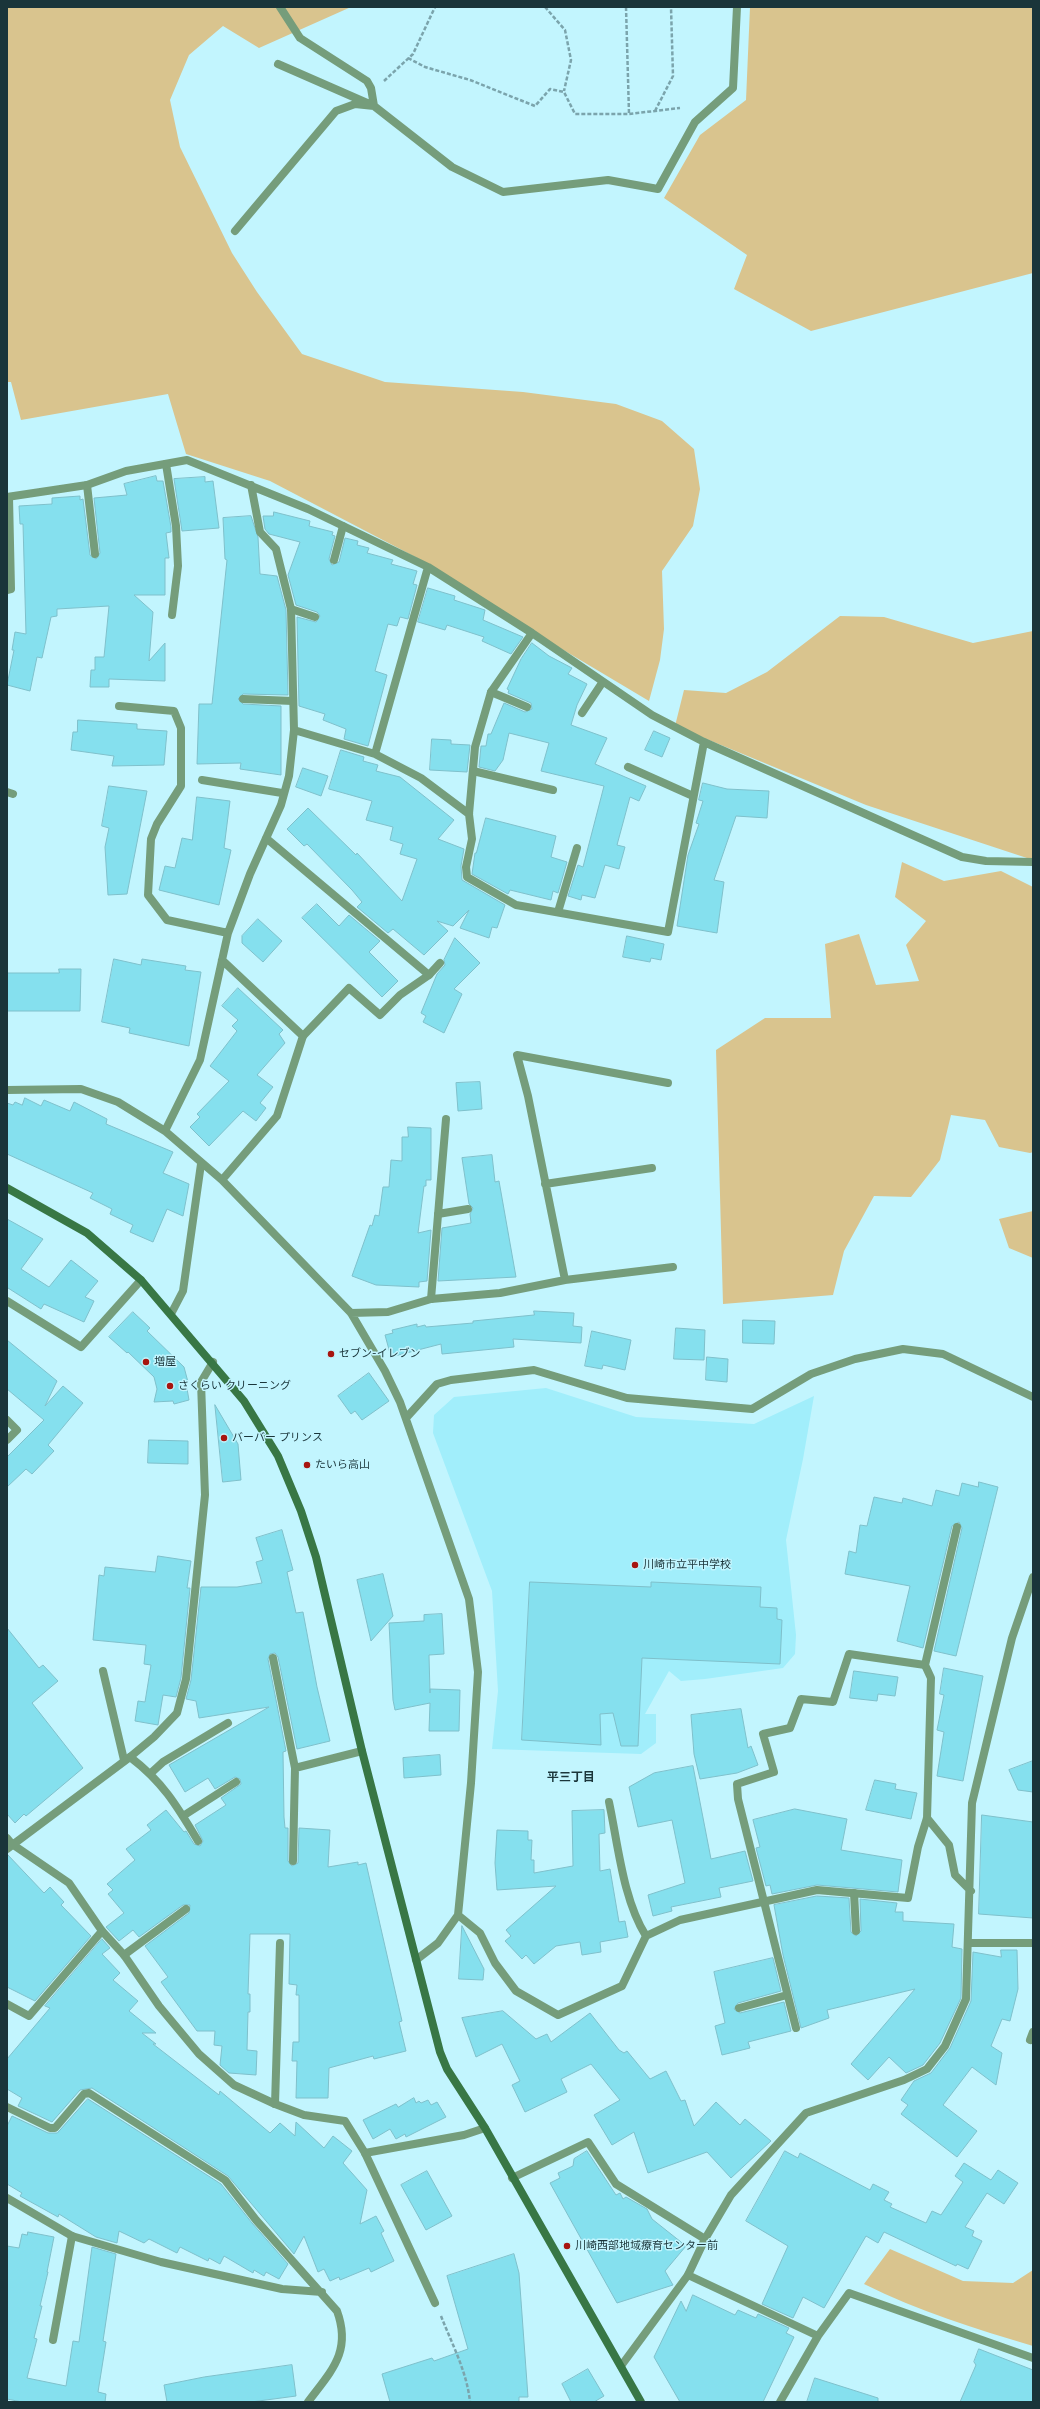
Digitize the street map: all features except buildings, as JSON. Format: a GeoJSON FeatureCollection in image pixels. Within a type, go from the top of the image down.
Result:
{"type":"FeatureCollection","features":[{"type":"Feature","properties":{"kind":"street"},"geometry":{"type":"LineString","coordinates":[[280,7],[300,38],[367,81],[372,88],[374,106]]}},
{"type":"Feature","properties":{"kind":"street"},"geometry":{"type":"LineString","coordinates":[[278,64],[374,106],[452,167],[503,192],[608,180],[658,189],[695,122],[733,88],[737,7]]}},
{"type":"Feature","properties":{"kind":"street"},"geometry":{"type":"LineString","coordinates":[[235,231],[336,111],[355,104],[374,106]]}},
{"type":"Feature","properties":{"kind":"street"},"geometry":{"type":"LineString","coordinates":[[7,590],[10,589],[8,497],[87,484],[126,471],[187,460],[251,485],[343,526],[428,567],[532,633],[652,715],[704,742],[962,856],[986,861],[1033,862]]}},
{"type":"Feature","properties":{"kind":"street"},"geometry":{"type":"LineString","coordinates":[[166,464],[176,526],[178,566],[172,615]]}},
{"type":"Feature","properties":{"kind":"street"},"geometry":{"type":"LineString","coordinates":[[87,484],[95,554]]}},
{"type":"Feature","properties":{"kind":"street"},"geometry":{"type":"LineString","coordinates":[[165,1131],[200,1060],[228,933],[250,874],[281,805],[282,793],[289,776],[294,730],[291,609],[276,549],[260,532],[251,485]]}},
{"type":"Feature","properties":{"kind":"street"},"geometry":{"type":"LineString","coordinates":[[334,560],[343,526]]}},
{"type":"Feature","properties":{"kind":"street"},"geometry":{"type":"LineString","coordinates":[[375,754],[428,567]]}},
{"type":"Feature","properties":{"kind":"street"},"geometry":{"type":"LineString","coordinates":[[291,609],[316,617]]}},
{"type":"Feature","properties":{"kind":"street"},"geometry":{"type":"LineString","coordinates":[[532,633],[491,692],[475,747],[469,814],[472,839],[466,867],[467,877],[516,905],[668,932],[704,742]]}},
{"type":"Feature","properties":{"kind":"street"},"geometry":{"type":"LineString","coordinates":[[582,714],[602,682]]}},
{"type":"Feature","properties":{"kind":"street"},"geometry":{"type":"LineString","coordinates":[[491,692],[527,707]]}},
{"type":"Feature","properties":{"kind":"street"},"geometry":{"type":"LineString","coordinates":[[244,699],[293,700]]}},
{"type":"Feature","properties":{"kind":"street"},"geometry":{"type":"LineString","coordinates":[[119,706],[174,711],[181,728],[181,786],[157,824],[151,839],[148,895],[167,920],[228,933]]}},
{"type":"Feature","properties":{"kind":"street"},"geometry":{"type":"LineString","coordinates":[[294,730],[375,754],[421,778],[469,814]]}},
{"type":"Feature","properties":{"kind":"street"},"geometry":{"type":"LineString","coordinates":[[628,767],[693,796]]}},
{"type":"Feature","properties":{"kind":"street"},"geometry":{"type":"LineString","coordinates":[[473,771],[553,790]]}},
{"type":"Feature","properties":{"kind":"street"},"geometry":{"type":"LineString","coordinates":[[202,780],[282,793]]}},
{"type":"Feature","properties":{"kind":"street"},"geometry":{"type":"LineString","coordinates":[[266,838],[429,975]]}},
{"type":"Feature","properties":{"kind":"street"},"geometry":{"type":"LineString","coordinates":[[558,912],[577,848]]}},
{"type":"Feature","properties":{"kind":"street"},"geometry":{"type":"LineString","coordinates":[[222,960],[303,1036]]}},
{"type":"Feature","properties":{"kind":"street"},"geometry":{"type":"LineString","coordinates":[[222,1180],[277,1116],[303,1036],[349,988],[380,1015],[400,995],[429,975],[440,963]]}},
{"type":"Feature","properties":{"kind":"street"},"geometry":{"type":"LineString","coordinates":[[565,1280],[517,1055],[668,1083]]}},
{"type":"Feature","properties":{"kind":"street"},"geometry":{"type":"LineString","coordinates":[[7,1090],[81,1089],[118,1102],[165,1131],[201,1164],[222,1180],[351,1313],[385,1371],[406,1418],[469,1599],[478,1672],[471,1783],[458,1915],[438,1943],[416,1960]]}},
{"type":"Feature","properties":{"kind":"street"},"geometry":{"type":"LineString","coordinates":[[431,1299],[446,1119]]}},
{"type":"Feature","properties":{"kind":"street"},"geometry":{"type":"LineString","coordinates":[[171,1314],[183,1292],[201,1164]]}},
{"type":"Feature","properties":{"kind":"street"},"geometry":{"type":"LineString","coordinates":[[545,1184],[652,1168]]}},
{"type":"Feature","properties":{"kind":"street"},"geometry":{"type":"LineString","coordinates":[[7,1188],[87,1233],[141,1280],[213,1362],[244,1400],[278,1456],[301,1511],[327,1597],[362,1751],[440,2052],[446,2069],[486,2128],[512,2178],[641,2402]]}},
{"type":"Feature","properties":{"kind":"street"},"geometry":{"type":"LineString","coordinates":[[438,1214],[468,1209]]}},
{"type":"Feature","properties":{"kind":"street"},"geometry":{"type":"LineString","coordinates":[[351,1313],[388,1312],[431,1299],[500,1293],[565,1280],[673,1267]]}},
{"type":"Feature","properties":{"kind":"street"},"geometry":{"type":"LineString","coordinates":[[7,1301],[81,1347],[141,1280]]}},
{"type":"Feature","properties":{"kind":"street"},"geometry":{"type":"LineString","coordinates":[[406,1418],[437,1384],[451,1380],[534,1370],[627,1398],[752,1409],[810,1374],[855,1359],[903,1349],[944,1354],[1033,1397]]}},
{"type":"Feature","properties":{"kind":"street"},"geometry":{"type":"LineString","coordinates":[[213,1362],[201,1382],[206,1495],[186,1679],[177,1712],[154,1737],[9,1844],[69,1883],[102,1931],[124,1955],[159,2006],[199,2054],[234,2085],[275,2104],[304,2115],[345,2122],[365,2153],[435,2303]]}},
{"type":"Feature","properties":{"kind":"street"},"geometry":{"type":"LineString","coordinates":[[7,1420],[17,1430],[7,1440]]}},
{"type":"Feature","properties":{"kind":"street"},"geometry":{"type":"LineString","coordinates":[[458,1915],[480,1933],[495,1963],[516,1991],[558,2015],[622,1986],[646,1936],[680,1920],[817,1890],[908,1898],[918,1848],[928,1818],[931,1678],[925,1665],[957,1527]]}},
{"type":"Feature","properties":{"kind":"street"},"geometry":{"type":"LineString","coordinates":[[621,2366],[688,2275],[705,2239],[731,2195],[806,2113],[904,2080],[927,2069],[945,2046],[966,1999],[971,1891],[972,1803],[1012,1638],[1033,1577]]}},
{"type":"Feature","properties":{"kind":"street"},"geometry":{"type":"LineString","coordinates":[[796,2028],[762,1901],[738,1799],[737,1784],[774,1772],[762,1734],[790,1728],[801,1699],[833,1702],[849,1654],[925,1665]]}},
{"type":"Feature","properties":{"kind":"street"},"geometry":{"type":"LineString","coordinates":[[273,1658],[295,1768],[294,1861]]}},
{"type":"Feature","properties":{"kind":"street"},"geometry":{"type":"LineString","coordinates":[[103,1671],[127,1758],[151,1773],[171,1797],[198,1841]]}},
{"type":"Feature","properties":{"kind":"street"},"geometry":{"type":"LineString","coordinates":[[151,1773],[163,1762],[228,1723]]}},
{"type":"Feature","properties":{"kind":"street"},"geometry":{"type":"LineString","coordinates":[[295,1768],[362,1751]]}},
{"type":"Feature","properties":{"kind":"street"},"geometry":{"type":"LineString","coordinates":[[183,1816],[236,1782]]}},
{"type":"Feature","properties":{"kind":"street"},"geometry":{"type":"LineString","coordinates":[[609,1802],[620,1859],[637,1921],[646,1936]]}},
{"type":"Feature","properties":{"kind":"street"},"geometry":{"type":"LineString","coordinates":[[928,1818],[949,1845],[955,1876],[971,1891]]}},
{"type":"Feature","properties":{"kind":"street"},"geometry":{"type":"LineString","coordinates":[[854,1893],[856,1931]]}},
{"type":"Feature","properties":{"kind":"street"},"geometry":{"type":"LineString","coordinates":[[124,1955],[186,1909]]}},
{"type":"Feature","properties":{"kind":"street"},"geometry":{"type":"LineString","coordinates":[[7,2004],[29,2016],[102,1931]]}},
{"type":"Feature","properties":{"kind":"street"},"geometry":{"type":"LineString","coordinates":[[275,2104],[280,1943]]}},
{"type":"Feature","properties":{"kind":"street"},"geometry":{"type":"LineString","coordinates":[[969,1943],[1033,1943]]}},
{"type":"Feature","properties":{"kind":"street"},"geometry":{"type":"LineString","coordinates":[[739,2008],[787,1995]]}},
{"type":"Feature","properties":{"kind":"street"},"geometry":{"type":"LineString","coordinates":[[7,2107],[50,2128],[55,2128],[84,2094],[89,2093],[225,2180],[256,2220],[322,2292],[337,2311],[343,2328],[342,2346],[336,2363],[308,2402]]}},
{"type":"Feature","properties":{"kind":"street"},"geometry":{"type":"LineString","coordinates":[[365,2153],[464,2135],[486,2128]]}},
{"type":"Feature","properties":{"kind":"street"},"geometry":{"type":"LineString","coordinates":[[512,2178],[588,2142],[616,2184],[705,2239]]}},
{"type":"Feature","properties":{"kind":"street"},"geometry":{"type":"LineString","coordinates":[[7,2198],[72,2236],[161,2262],[274,2288],[322,2292]]}},
{"type":"Feature","properties":{"kind":"street"},"geometry":{"type":"LineString","coordinates":[[53,2340],[72,2236]]}},
{"type":"Feature","properties":{"kind":"street"},"geometry":{"type":"LineString","coordinates":[[688,2275],[818,2336]]}},
{"type":"Feature","properties":{"kind":"street"},"geometry":{"type":"LineString","coordinates":[[780,2402],[818,2336],[849,2293],[1033,2358]]}},
{"type":"Feature","properties":{"kind":"path"},"geometry":{"type":"LineString","coordinates":[[372,88],[387,79],[413,54],[435,7]]}},
{"type":"Feature","properties":{"kind":"path"},"geometry":{"type":"LineString","coordinates":[[545,7],[565,30],[571,60],[564,92],[575,114],[628,114],[680,108]]}},
{"type":"Feature","properties":{"kind":"path"},"geometry":{"type":"LineString","coordinates":[[626,7],[628,114]]}},
{"type":"Feature","properties":{"kind":"path"},"geometry":{"type":"LineString","coordinates":[[655,111],[673,76],[670,7]]}},
{"type":"Feature","properties":{"kind":"path"},"geometry":{"type":"LineString","coordinates":[[408,58],[425,67],[470,80],[535,106],[550,89],[564,92]]}},
{"type":"Feature","properties":{"kind":"path"},"geometry":{"type":"LineString","coordinates":[[435,2303],[459,2360],[469,2390],[470,2402]]}},
{"type":"Feature","properties":{"kind":"shaded area"},"geometry":{"type":"Polygon","coordinates":[[[7,7],[351,7],[259,48],[223,26],[189,55],[170,100],[180,147],[232,253],[257,292],[302,354],[385,382],[523,392],[616,404],[662,421],[694,449],[700,489],[693,526],[662,571],[664,629],[660,660],[649,701],[550,642],[423,561],[270,481],[186,454],[168,394],[21,420],[11,382],[7,382],[7,7]]]}},
{"type":"Feature","properties":{"kind":"shaded area"},"geometry":{"type":"Polygon","coordinates":[[[750,7],[1033,7],[1033,273],[811,331],[734,289],[747,255],[664,198],[700,135],[746,100],[750,7]]]}},
{"type":"Feature","properties":{"kind":"shaded area"},"geometry":{"type":"Polygon","coordinates":[[[840,616],[884,617],[973,643],[1033,631],[1033,860],[866,805],[675,726],[684,690],[726,693],[767,672],[840,616]]]}},
{"type":"Feature","properties":{"kind":"shaded area"},"geometry":{"type":"Polygon","coordinates":[[[902,862],[944,881],[1001,871],[1033,887],[1033,1152],[1030,1153],[999,1147],[985,1120],[951,1115],[940,1160],[911,1197],[874,1196],[844,1251],[833,1295],[723,1304],[716,1050],[765,1018],[831,1018],[825,944],[859,934],[876,985],[919,981],[906,945],[926,921],[895,897],[902,862]]]}},
{"type":"Feature","properties":{"kind":"shaded area"},"geometry":{"type":"Polygon","coordinates":[[[1033,1211],[1033,1258],[1009,1248],[999,1219],[1033,1211]]]}},
{"type":"Feature","properties":{"kind":"shaded area","name":"川崎市立平中学校"},"geometry":{"type":"Polygon","coordinates":[[[546,1388],[636,1417],[754,1424],[814,1396],[803,1459],[786,1540],[796,1635],[795,1654],[783,1668],[705,1679],[681,1681],[669,1671],[645,1714],[656,1714],[656,1743],[641,1754],[492,1749],[498,1691],[492,1591],[433,1433],[434,1415],[454,1397],[546,1388]]]}},
{"type":"Feature","properties":{"kind":"shaded area"},"geometry":{"type":"Polygon","coordinates":[[[890,2249],[963,2281],[1013,2283],[1033,2270],[1033,2346],[926,2311],[864,2284],[890,2249]]]}},
{"type":"Feature","properties":{"kind":"place","name":"セブン-イレブン"},"geometry":{"type":"Point","coordinates":[331,1354]}},
{"type":"Feature","properties":{"kind":"place","name":"増屋"},"geometry":{"type":"Point","coordinates":[146,1362]}},
{"type":"Feature","properties":{"kind":"place","name":"さくらい クリーニング"},"geometry":{"type":"Point","coordinates":[170,1386]}},
{"type":"Feature","properties":{"kind":"place","name":"バーバー プリンス"},"geometry":{"type":"Point","coordinates":[224,1438]}},
{"type":"Feature","properties":{"kind":"place","name":"たいら高山"},"geometry":{"type":"Point","coordinates":[307,1465]}},
{"type":"Feature","properties":{"kind":"place","name":"川崎市立平中学校"},"geometry":{"type":"Point","coordinates":[635,1565]}},
{"type":"Feature","properties":{"kind":"place","name":"川崎西部地域療育センター前"},"geometry":{"type":"Point","coordinates":[567,2246]}},
{"type":"Feature","properties":{"kind":"district","name":"平三丁目"},"geometry":{"type":"Point","coordinates":[571,1778]}}]}
